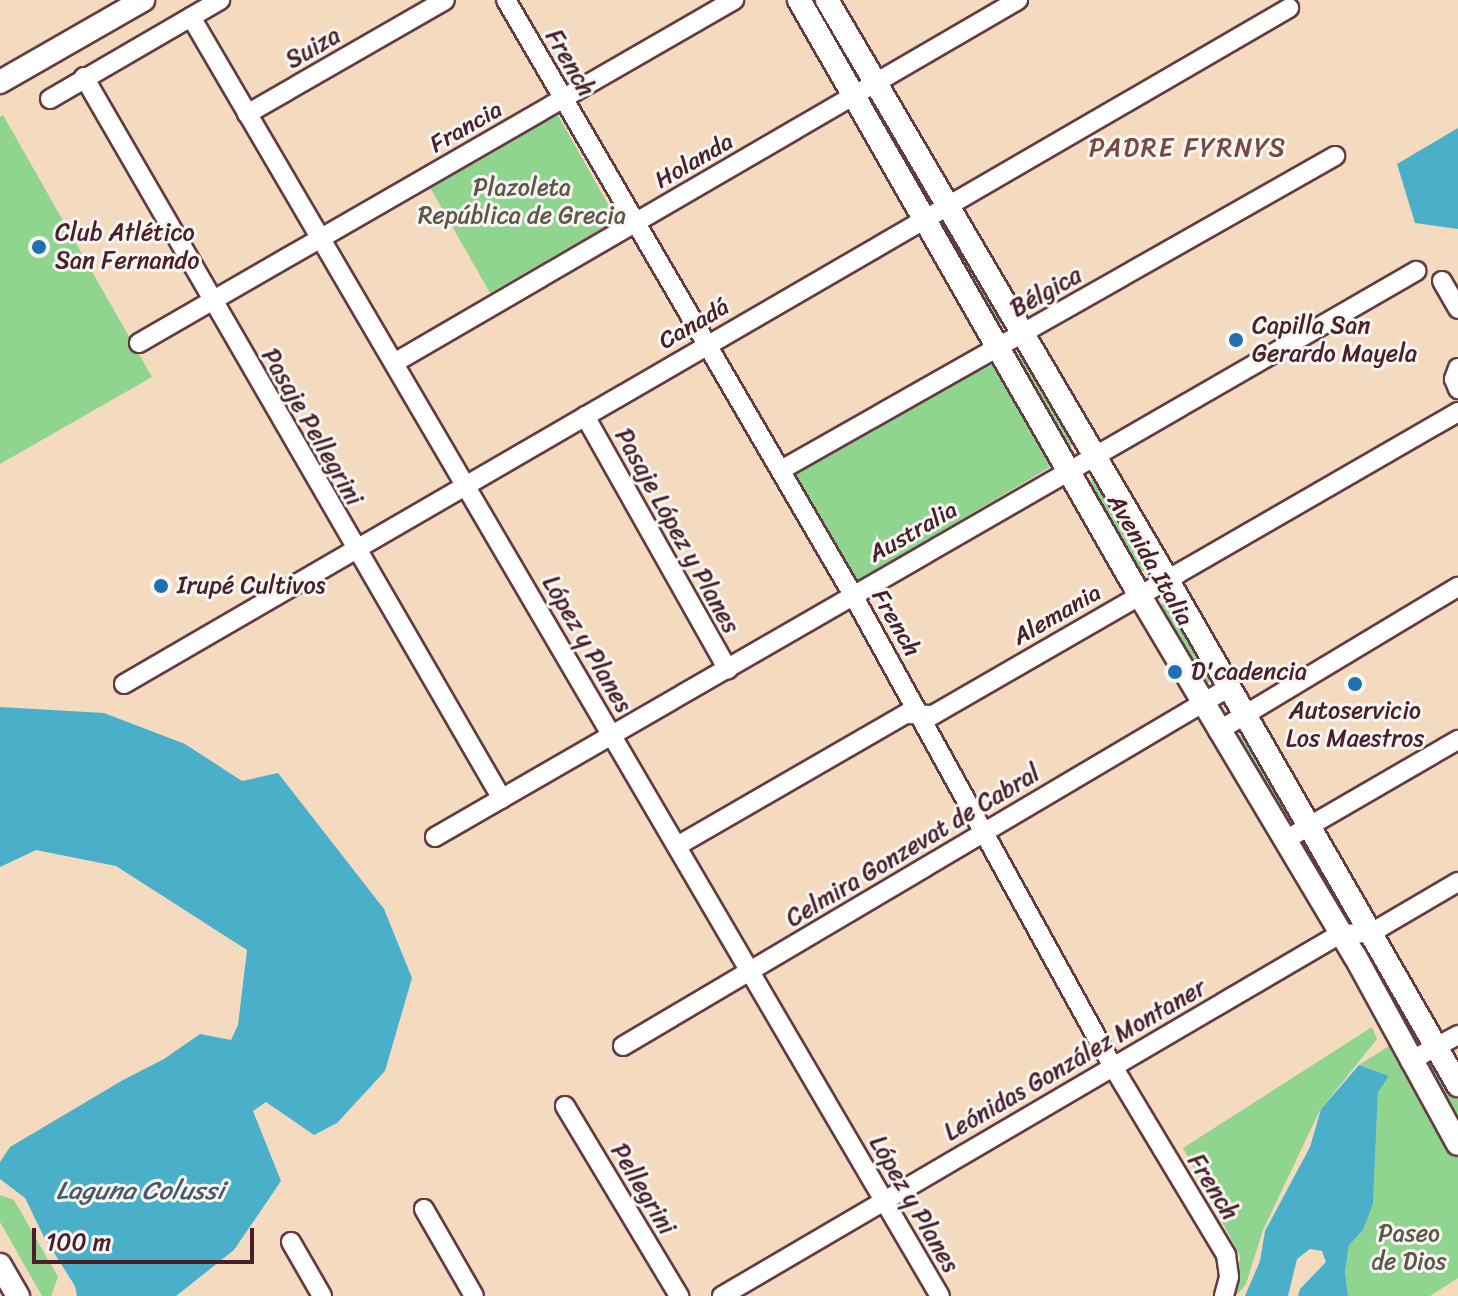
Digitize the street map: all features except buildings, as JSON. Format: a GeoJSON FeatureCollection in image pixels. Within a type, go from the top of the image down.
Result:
{"type":"FeatureCollection","features":[{"type":"Feature","properties":{"kind":"main road"},"geometry":{"type":"LineString","coordinates":[[0,82],[143,0]]}},
{"type":"Feature","properties":{"kind":"main road","name":"Avenida Italia"},"geometry":{"type":"LineString","coordinates":[[799,0],[1218,731],[1287,839],[1458,1144]]}},
{"type":"Feature","properties":{"kind":"main road","name":"Avenida Italia"},"geometry":{"type":"LineString","coordinates":[[827,0],[1167,579],[1458,1085]]}},
{"type":"Feature","properties":{"kind":"main road"},"geometry":{"type":"LineString","coordinates":[[0,1265],[18,1296]]}},
{"type":"Feature","properties":{"kind":"street"},"geometry":{"type":"LineString","coordinates":[[50,99],[220,0]]}},
{"type":"Feature","properties":{"kind":"street","name":"Suiza"},"geometry":{"type":"LineString","coordinates":[[247,114],[445,0]]}},
{"type":"Feature","properties":{"kind":"street","name":"French"},"geometry":{"type":"LineString","coordinates":[[506,0],[853,595],[1112,1065],[1226,1255],[1229,1277],[1224,1296]]}},
{"type":"Feature","properties":{"kind":"street","name":"Francia"},"geometry":{"type":"LineString","coordinates":[[139,343],[734,0]]}},
{"type":"Feature","properties":{"kind":"street","name":"Holanda"},"geometry":{"type":"LineString","coordinates":[[394,363],[1018,0]]}},
{"type":"Feature","properties":{"kind":"street","name":"Canadá"},"geometry":{"type":"LineString","coordinates":[[124,684],[1289,8]]}},
{"type":"Feature","properties":{"kind":"street","name":"López y Planes"},"geometry":{"type":"LineString","coordinates":[[191,17],[940,1296]]}},
{"type":"Feature","properties":{"kind":"street","name":"Pasaje Pellegrini"},"geometry":{"type":"LineString","coordinates":[[84,77],[502,799]]}},
{"type":"Feature","properties":{"kind":"street","name":"Bélgica"},"geometry":{"type":"LineString","coordinates":[[781,470],[1335,156]]}},
{"type":"Feature","properties":{"kind":"street","name":"Australia"},"geometry":{"type":"LineString","coordinates":[[435,837],[1416,271]]}},
{"type":"Feature","properties":{"kind":"street"},"geometry":{"type":"LineString","coordinates":[[1442,281],[1458,309]]}},
{"type":"Feature","properties":{"kind":"street"},"geometry":{"type":"LineString","coordinates":[[1458,368],[1454,379],[1458,389]]}},
{"type":"Feature","properties":{"kind":"street","name":"Alemania"},"geometry":{"type":"LineString","coordinates":[[677,846],[906,714],[933,715],[1458,412]]}},
{"type":"Feature","properties":{"kind":"street","name":"Pasaje López y Planes"},"geometry":{"type":"LineString","coordinates":[[585,416],[728,670]]}},
{"type":"Feature","properties":{"kind":"street"},"geometry":{"type":"LineString","coordinates":[[1218,731],[1458,587]]}},
{"type":"Feature","properties":{"kind":"street","name":"Celmira Gonzevat de Cabral"},"geometry":{"type":"LineString","coordinates":[[623,1046],[1228,688]]}},
{"type":"Feature","properties":{"kind":"street"},"geometry":{"type":"LineString","coordinates":[[1287,839],[1458,740]]}},
{"type":"Feature","properties":{"kind":"street","name":"Leónidas González Montaner"},"geometry":{"type":"LineString","coordinates":[[722,1296],[1340,934],[1371,933],[1458,882]]}},
{"type":"Feature","properties":{"kind":"street"},"geometry":{"type":"LineString","coordinates":[[1410,1061],[1458,1035]]}},
{"type":"Feature","properties":{"kind":"street","name":"Pellegrini"},"geometry":{"type":"LineString","coordinates":[[565,1106],[679,1296]]}},
{"type":"Feature","properties":{"kind":"street"},"geometry":{"type":"LineString","coordinates":[[424,1209],[474,1296]]}},
{"type":"Feature","properties":{"kind":"street"},"geometry":{"type":"LineString","coordinates":[[291,1242],[322,1296]]}},
{"type":"Feature","properties":{"kind":"green space"},"geometry":{"type":"Polygon","coordinates":[[[876,102],[933,196],[925,198],[872,107],[876,102]]]}},
{"type":"Feature","properties":{"kind":"green space","name":"Plazoleta República de Grecia"},"geometry":{"type":"Polygon","coordinates":[[[555,110],[617,220],[490,293],[428,184],[555,110]]]}},
{"type":"Feature","properties":{"kind":"green space","name":"Club Atlético San Fernando"},"geometry":{"type":"Polygon","coordinates":[[[3,115],[152,377],[0,464],[0,117],[3,115]]]}},
{"type":"Feature","properties":{"kind":"green space"},"geometry":{"type":"Polygon","coordinates":[[[947,226],[1004,322],[996,324],[943,231],[947,226]]]}},
{"type":"Feature","properties":{"kind":"green space"},"geometry":{"type":"Polygon","coordinates":[[[1021,351],[1078,444],[1070,446],[1017,356],[1021,351]]]}},
{"type":"Feature","properties":{"kind":"green space"},"geometry":{"type":"Polygon","coordinates":[[[994,358],[1055,464],[858,581],[795,473],[994,358]]]}},
{"type":"Feature","properties":{"kind":"green space"},"geometry":{"type":"Polygon","coordinates":[[[1097,477],[1149,570],[1141,572],[1089,482],[1097,477]]]}},
{"type":"Feature","properties":{"kind":"green space"},"geometry":{"type":"Polygon","coordinates":[[[1168,601],[1213,681],[1205,683],[1160,606],[1168,601]]]}},
{"type":"Feature","properties":{"kind":"green space"},"geometry":{"type":"Polygon","coordinates":[[[1245,734],[1293,820],[1288,823],[1237,739],[1245,734]]]}},
{"type":"Feature","properties":{"kind":"green space"},"geometry":{"type":"Polygon","coordinates":[[[1303,839],[1343,902],[1338,908],[1299,843],[1303,839]]]}},
{"type":"Feature","properties":{"kind":"green space"},"geometry":{"type":"Polygon","coordinates":[[[1374,954],[1419,1041],[1412,1045],[1366,958],[1374,954]]]}},
{"type":"Feature","properties":{"kind":"green space"},"geometry":{"type":"Polygon","coordinates":[[[1372,1027],[1377,1039],[1320,1110],[1263,1230],[1246,1284],[1236,1296],[1240,1256],[1183,1148],[1372,1027]]]}},
{"type":"Feature","properties":{"kind":"green space","name":"Paseo de Dios"},"geometry":{"type":"Polygon","coordinates":[[[1392,1044],[1458,1157],[1458,1278],[1430,1296],[1348,1296],[1345,1272],[1349,1244],[1363,1230],[1373,1204],[1378,1091],[1389,1076],[1359,1065],[1392,1044]]]}},
{"type":"Feature","properties":{"kind":"green space"},"geometry":{"type":"Polygon","coordinates":[[[1436,1061],[1458,1100],[1458,1116],[1429,1065],[1436,1061]]]}},
{"type":"Feature","properties":{"kind":"green space"},"geometry":{"type":"Polygon","coordinates":[[[0,1195],[14,1200],[58,1277],[51,1296],[42,1296],[0,1222],[0,1195]]]}},
{"type":"Feature","properties":{"kind":"water"},"geometry":{"type":"Polygon","coordinates":[[[1458,128],[1458,229],[1415,223],[1397,164],[1458,128]]]}},
{"type":"Feature","properties":{"kind":"water","name":"Laguna Colussi"},"geometry":{"type":"Polygon","coordinates":[[[0,707],[104,713],[185,744],[242,781],[278,773],[384,909],[412,978],[385,1071],[337,1123],[314,1135],[266,1102],[253,1111],[281,1181],[234,1250],[176,1296],[77,1296],[75,1286],[44,1237],[25,1198],[0,1179],[0,1162],[10,1147],[164,1059],[200,1034],[231,1040],[238,1025],[247,950],[116,866],[36,850],[0,867],[0,707]]]}},
{"type":"Feature","properties":{"kind":"water"},"geometry":{"type":"Polygon","coordinates":[[[1359,1065],[1389,1076],[1378,1092],[1373,1204],[1363,1230],[1349,1245],[1345,1272],[1348,1296],[1298,1296],[1300,1289],[1326,1262],[1322,1251],[1310,1249],[1297,1259],[1288,1296],[1245,1296],[1260,1261],[1265,1231],[1310,1147],[1321,1109],[1359,1065]]]}},
{"type":"Feature","properties":{"kind":"place","name":"Club Atlético San Fernando"},"geometry":{"type":"Point","coordinates":[39,247]}},
{"type":"Feature","properties":{"kind":"place","name":"Capilla San Gerardo Mayela"},"geometry":{"type":"Point","coordinates":[1236,340]}},
{"type":"Feature","properties":{"kind":"place","name":"Irupé Cultivos"},"geometry":{"type":"Point","coordinates":[161,586]}},
{"type":"Feature","properties":{"kind":"place","name":"D'cadencia"},"geometry":{"type":"Point","coordinates":[1175,672]}},
{"type":"Feature","properties":{"kind":"place","name":"Autoservicio Los Maestros"},"geometry":{"type":"Point","coordinates":[1355,684]}},
{"type":"Feature","properties":{"kind":"district","name":"PADRE FYRNYS"},"geometry":{"type":"Point","coordinates":[1188,148]}}]}
